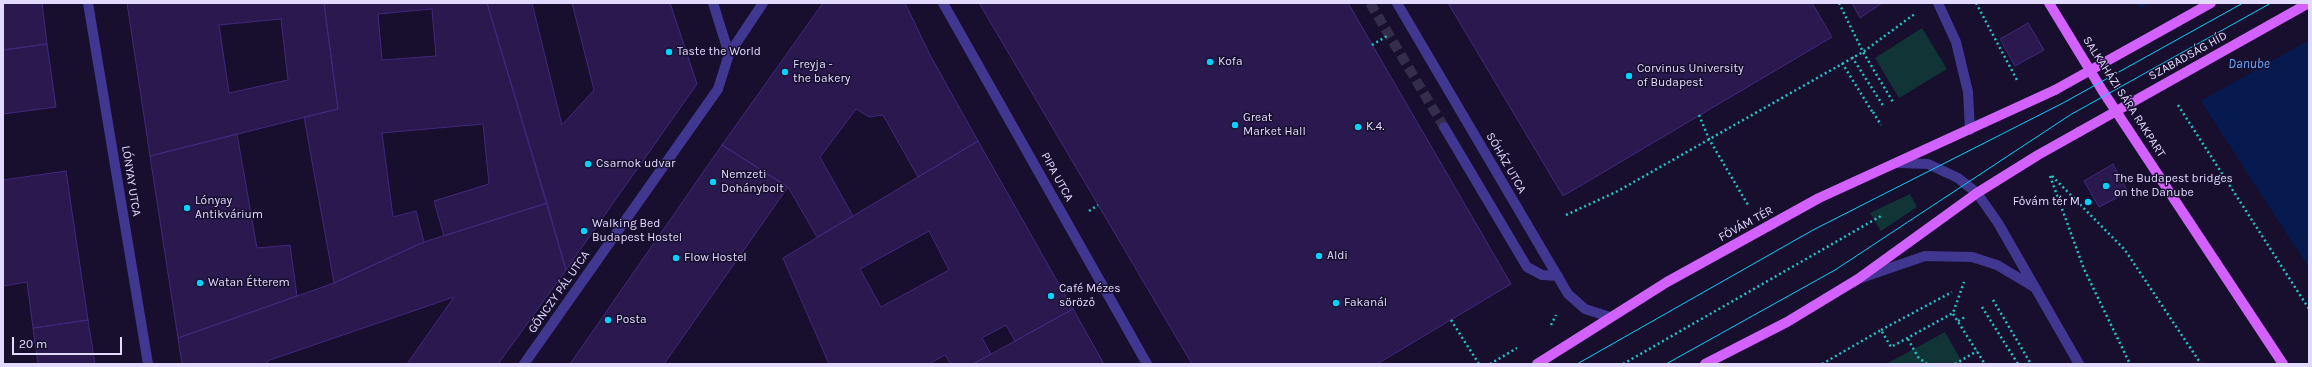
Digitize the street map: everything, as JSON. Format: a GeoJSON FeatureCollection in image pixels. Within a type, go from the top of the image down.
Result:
{"type":"FeatureCollection","features":[{"type":"Feature","properties":{"kind":"main road","name":"SALKAHÁZI SÁRA RAKPART"},"geometry":{"type":"LineString","coordinates":[[2049,3],[2102,90],[2283,364]]}},
{"type":"Feature","properties":{"kind":"main road","name":"FŐVÁM TÉR"},"geometry":{"type":"LineString","coordinates":[[1537,364],[1610,317],[1819,198],[1899,163],[2055,90],[2211,3]]}},
{"type":"Feature","properties":{"kind":"main road","name":"SZABADSÁG HÍD"},"geometry":{"type":"LineString","coordinates":[[1977,194],[2038,155],[2309,3]]}},
{"type":"Feature","properties":{"kind":"main road"},"geometry":{"type":"LineString","coordinates":[[1705,364],[1786,322],[1858,280],[1977,194]]}},
{"type":"Feature","properties":{"kind":"street","name":"LÓNYAY UTCA"},"geometry":{"type":"LineString","coordinates":[[88,3],[148,364]]}},
{"type":"Feature","properties":{"kind":"street"},"geometry":{"type":"LineString","coordinates":[[714,3],[730,54]]}},
{"type":"Feature","properties":{"kind":"street","name":"GÖNCZY PÁL UTCA"},"geometry":{"type":"LineString","coordinates":[[524,364],[718,89],[730,54],[763,3]]}},
{"type":"Feature","properties":{"kind":"street","name":"PIPA UTCA"},"geometry":{"type":"LineString","coordinates":[[943,3],[1147,364]]}},
{"type":"Feature","properties":{"kind":"street","name":"SÓHÁZ UTCA"},"geometry":{"type":"LineString","coordinates":[[1397,3],[1568,294],[1585,309],[1610,317]]}},
{"type":"Feature","properties":{"kind":"street"},"geometry":{"type":"LineString","coordinates":[[1938,3],[1956,42],[1968,92],[1970,130]]}},
{"type":"Feature","properties":{"kind":"street"},"geometry":{"type":"LineString","coordinates":[[1444,127],[1527,267],[1542,275],[1558,276]]}},
{"type":"Feature","properties":{"kind":"street","name":"FŐVÁM TÉR"},"geometry":{"type":"LineString","coordinates":[[1899,163],[1928,164],[1958,178],[1977,194],[1998,223],[2079,364]]}},
{"type":"Feature","properties":{"kind":"street"},"geometry":{"type":"LineString","coordinates":[[1858,280],[1925,256],[1972,257],[1997,265],[2034,287]]}},
{"type":"Feature","properties":{"kind":"path"},"geometry":{"type":"LineString","coordinates":[[1839,3],[1863,52],[1893,102]]}},
{"type":"Feature","properties":{"kind":"path"},"geometry":{"type":"LineString","coordinates":[[1976,3],[2021,87]]}},
{"type":"Feature","properties":{"kind":"path"},"geometry":{"type":"LineString","coordinates":[[1566,215],[1618,191],[1863,52],[1918,12]]}},
{"type":"Feature","properties":{"kind":"path"},"geometry":{"type":"LineString","coordinates":[[1852,57],[1884,107]]}},
{"type":"Feature","properties":{"kind":"path"},"geometry":{"type":"LineString","coordinates":[[1842,63],[1873,113]]}},
{"type":"Feature","properties":{"kind":"path"},"geometry":{"type":"LineString","coordinates":[[2177,102],[2309,309]]}},
{"type":"Feature","properties":{"kind":"path"},"geometry":{"type":"LineString","coordinates":[[1867,104],[1881,125]]}},
{"type":"Feature","properties":{"kind":"path"},"geometry":{"type":"LineString","coordinates":[[1699,115],[1709,139],[1748,205]]}},
{"type":"Feature","properties":{"kind":"path"},"geometry":{"type":"LineString","coordinates":[[2130,364],[2084,269],[2049,172],[2126,250],[2201,364]]}},
{"type":"Feature","properties":{"kind":"path"},"geometry":{"type":"LineString","coordinates":[[1623,364],[1833,245],[1881,216]]}},
{"type":"Feature","properties":{"kind":"path"},"geometry":{"type":"LineString","coordinates":[[1881,330],[1891,347],[1953,313],[1965,276]]}},
{"type":"Feature","properties":{"kind":"path"},"geometry":{"type":"LineString","coordinates":[[1822,364],[1952,292]]}},
{"type":"Feature","properties":{"kind":"path"},"geometry":{"type":"LineString","coordinates":[[1548,330],[1568,294]]}},
{"type":"Feature","properties":{"kind":"path"},"geometry":{"type":"LineString","coordinates":[[1993,300],[2031,364]]}},
{"type":"Feature","properties":{"kind":"path"},"geometry":{"type":"LineString","coordinates":[[1982,307],[2018,364]]}},
{"type":"Feature","properties":{"kind":"path"},"geometry":{"type":"LineString","coordinates":[[1953,313],[1985,364]]}},
{"type":"Feature","properties":{"kind":"path"},"geometry":{"type":"LineString","coordinates":[[1958,321],[1965,317]]}},
{"type":"Feature","properties":{"kind":"path"},"geometry":{"type":"LineString","coordinates":[[1451,320],[1479,364]]}},
{"type":"Feature","properties":{"kind":"path"},"geometry":{"type":"LineString","coordinates":[[1908,339],[1918,357],[1927,364]]}},
{"type":"Feature","properties":{"kind":"path"},"geometry":{"type":"LineString","coordinates":[[1490,364],[1522,345]]}},
{"type":"Feature","properties":{"kind":"path"},"geometry":{"type":"LineString","coordinates":[[1955,364],[1977,351]]}},
{"type":"Feature","properties":{"kind":"green space"},"geometry":{"type":"Polygon","coordinates":[[[1922,28],[1947,69],[1899,98],[1875,58],[1922,28]]]}},
{"type":"Feature","properties":{"kind":"green space"},"geometry":{"type":"Polygon","coordinates":[[[1910,194],[1917,207],[1881,231],[1870,213],[1910,194]]]}},
{"type":"Feature","properties":{"kind":"green space"},"geometry":{"type":"Polygon","coordinates":[[[1945,332],[1963,364],[1886,364],[1945,332]]]}},
{"type":"Feature","properties":{"kind":"water","name":"Danube"},"geometry":{"type":"Polygon","coordinates":[[[2137,3],[2309,3],[2309,268],[2137,3]]]}},
{"type":"Feature","properties":{"kind":"pier"},"geometry":{"type":"Polygon","coordinates":[[[2150,3],[2309,3],[2309,40],[2199,102],[2139,9],[2150,3]]]}},
{"type":"Feature","properties":{"kind":"building"},"geometry":{"type":"Polygon","coordinates":[[[3,3],[42,3],[47,44],[3,50],[3,3]]]}},
{"type":"Feature","properties":{"kind":"building"},"geometry":{"type":"Polygon","coordinates":[[[127,3],[324,3],[338,109],[150,156],[127,3]],[[281,19],[219,25],[229,93],[288,80],[281,19]]]}},
{"type":"Feature","properties":{"kind":"building"},"geometry":{"type":"Polygon","coordinates":[[[324,3],[487,3],[547,203],[444,236],[434,201],[489,184],[483,124],[382,133],[393,217],[416,211],[424,242],[334,283],[304,117],[338,109],[324,3]],[[432,9],[378,14],[382,60],[436,56],[432,9]]]}},
{"type":"Feature","properties":{"kind":"building","name":"Csarnok udvar"},"geometry":{"type":"Polygon","coordinates":[[[487,3],[532,3],[562,125],[594,90],[572,3],[670,3],[697,84],[566,270],[487,3]]]}},
{"type":"Feature","properties":{"kind":"building"},"geometry":{"type":"Polygon","coordinates":[[[823,3],[905,3],[930,55],[978,141],[918,177],[883,115],[869,117],[856,109],[820,157],[853,216],[817,237],[788,187],[722,145],[823,3]]]}},
{"type":"Feature","properties":{"kind":"building","name":"Great Market Hall"},"geometry":{"type":"Polygon","coordinates":[[[979,3],[1348,3],[1511,284],[1377,364],[1192,364],[979,3]]]}},
{"type":"Feature","properties":{"kind":"building","name":"Corvinus University of Budapest"},"geometry":{"type":"Polygon","coordinates":[[[1448,3],[1812,3],[1832,37],[1563,196],[1448,3]]]}},
{"type":"Feature","properties":{"kind":"building"},"geometry":{"type":"Polygon","coordinates":[[[1852,3],[1882,3],[1860,18],[1852,3]]]}},
{"type":"Feature","properties":{"kind":"building"},"geometry":{"type":"Polygon","coordinates":[[[2028,23],[2044,50],[2015,66],[2000,39],[2028,23]]]}},
{"type":"Feature","properties":{"kind":"building"},"geometry":{"type":"Polygon","coordinates":[[[47,44],[56,107],[3,114],[3,50],[47,44]]]}},
{"type":"Feature","properties":{"kind":"building"},"geometry":{"type":"Polygon","coordinates":[[[237,134],[257,248],[290,245],[297,296],[178,338],[150,156],[237,134]]]}},
{"type":"Feature","properties":{"kind":"building"},"geometry":{"type":"Polygon","coordinates":[[[978,141],[1073,309],[1015,341],[1006,325],[982,338],[991,354],[973,364],[951,364],[945,355],[929,364],[829,364],[783,258],[978,141]],[[929,231],[860,269],[881,307],[949,270],[929,231]]]}},
{"type":"Feature","properties":{"kind":"building"},"geometry":{"type":"Polygon","coordinates":[[[722,145],[788,187],[664,364],[570,364],[722,145]]]}},
{"type":"Feature","properties":{"kind":"building","name":"The Budapest bridges on the Danube"},"geometry":{"type":"Polygon","coordinates":[[[2113,164],[2128,192],[2099,207],[2084,181],[2113,164]]]}},
{"type":"Feature","properties":{"kind":"building"},"geometry":{"type":"Polygon","coordinates":[[[66,171],[88,320],[33,328],[27,282],[3,286],[3,180],[66,171]]]}},
{"type":"Feature","properties":{"kind":"building"},"geometry":{"type":"Polygon","coordinates":[[[547,203],[566,270],[498,364],[407,364],[454,297],[267,361],[268,364],[182,364],[178,338],[334,283],[424,242],[547,203]]]}},
{"type":"Feature","properties":{"kind":"building"},"geometry":{"type":"Polygon","coordinates":[[[1073,309],[1104,364],[973,364],[1015,341],[1073,309]]]}},
{"type":"Feature","properties":{"kind":"building"},"geometry":{"type":"Polygon","coordinates":[[[88,320],[95,364],[38,364],[33,328],[88,320]]]}},
{"type":"Feature","properties":{"kind":"tunnel"},"geometry":{"type":"LineString","coordinates":[[1370,3],[1444,127]]}},
{"type":"Feature","properties":{"kind":"tram line"},"geometry":{"type":"LineString","coordinates":[[1577,364],[1813,230],[2063,103],[2243,3]]}},
{"type":"Feature","properties":{"kind":"tram line"},"geometry":{"type":"LineString","coordinates":[[1666,364],[1835,270],[2070,115],[2271,3]]}},
{"type":"Feature","properties":{"kind":"place","name":"Taste the World"},"geometry":{"type":"Point","coordinates":[669,52]}},
{"type":"Feature","properties":{"kind":"place","name":"Kofa"},"geometry":{"type":"Point","coordinates":[1210,62]}},
{"type":"Feature","properties":{"kind":"place","name":"Freyja - the bakery"},"geometry":{"type":"Point","coordinates":[785,72]}},
{"type":"Feature","properties":{"kind":"place","name":"Corvinus University of Budapest"},"geometry":{"type":"Point","coordinates":[1629,76]}},
{"type":"Feature","properties":{"kind":"place","name":"Great Market Hall"},"geometry":{"type":"Point","coordinates":[1235,125]}},
{"type":"Feature","properties":{"kind":"place","name":"K.4."},"geometry":{"type":"Point","coordinates":[1358,127]}},
{"type":"Feature","properties":{"kind":"place","name":"Csarnok udvar"},"geometry":{"type":"Point","coordinates":[588,164]}},
{"type":"Feature","properties":{"kind":"place","name":"Nemzeti Dohánybolt"},"geometry":{"type":"Point","coordinates":[713,182]}},
{"type":"Feature","properties":{"kind":"place","name":"The Budapest bridges on the Danube"},"geometry":{"type":"Point","coordinates":[2106,186]}},
{"type":"Feature","properties":{"kind":"place","name":"Fővám tér M"},"geometry":{"type":"Point","coordinates":[2088,202]}},
{"type":"Feature","properties":{"kind":"place","name":"Lónyay Antikvárium"},"geometry":{"type":"Point","coordinates":[187,208]}},
{"type":"Feature","properties":{"kind":"place","name":"Walking Bed Budapest Hostel"},"geometry":{"type":"Point","coordinates":[584,231]}},
{"type":"Feature","properties":{"kind":"place","name":"Aldi"},"geometry":{"type":"Point","coordinates":[1319,256]}},
{"type":"Feature","properties":{"kind":"place","name":"Flow Hostel"},"geometry":{"type":"Point","coordinates":[676,258]}},
{"type":"Feature","properties":{"kind":"place","name":"Watan Étterem"},"geometry":{"type":"Point","coordinates":[200,283]}},
{"type":"Feature","properties":{"kind":"place","name":"Café Mézes söröző"},"geometry":{"type":"Point","coordinates":[1051,296]}},
{"type":"Feature","properties":{"kind":"place","name":"Fakanál"},"geometry":{"type":"Point","coordinates":[1336,303]}},
{"type":"Feature","properties":{"kind":"place","name":"Posta"},"geometry":{"type":"Point","coordinates":[608,320]}}]}
